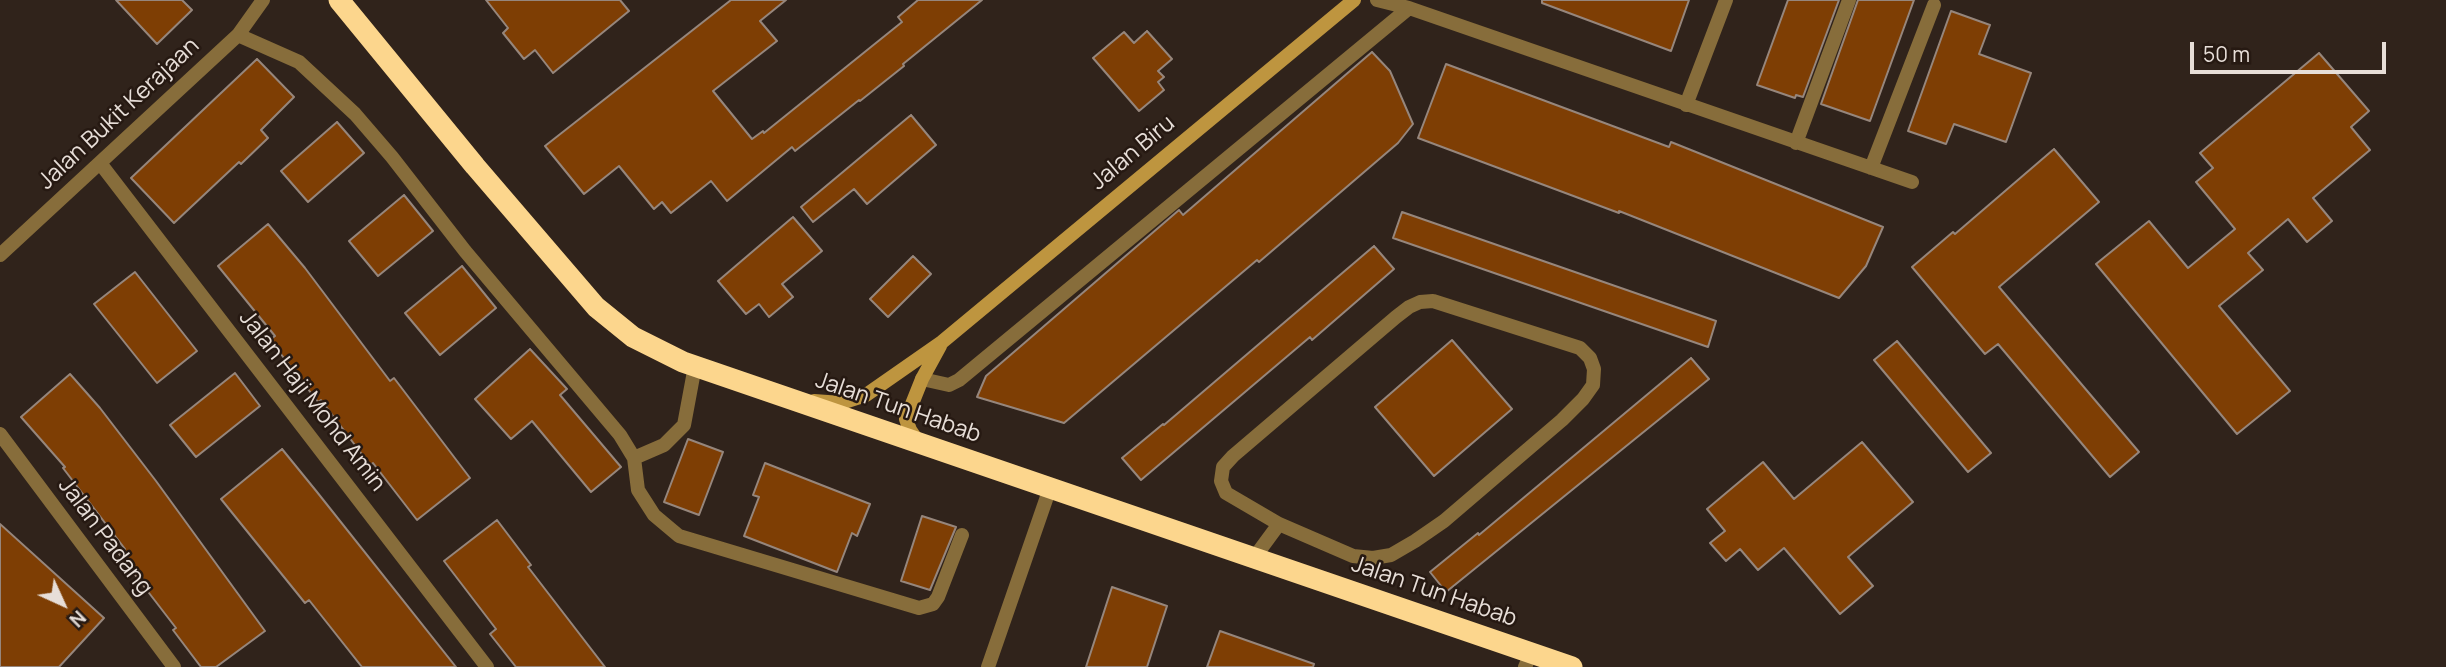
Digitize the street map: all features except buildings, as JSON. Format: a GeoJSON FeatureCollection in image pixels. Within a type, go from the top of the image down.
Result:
{"type":"FeatureCollection","features":[{"type":"Feature","properties":{"kind":"highway","name":"Jalan Tun Habab"},"geometry":{"type":"LineString","coordinates":[[339,0],[475,166],[596,307],[633,337],[683,362],[1254,558],[1528,660],[1572,667]]}},
{"type":"Feature","properties":{"kind":"street","name":"Jalan Bukit Kerajaan"},"geometry":{"type":"LineString","coordinates":[[0,255],[238,35],[263,0]]}},
{"type":"Feature","properties":{"kind":"street","name":"Jalan Biru"},"geometry":{"type":"LineString","coordinates":[[789,398],[841,403],[866,396],[942,342],[1354,0]]}},
{"type":"Feature","properties":{"kind":"street"},"geometry":{"type":"LineString","coordinates":[[1377,0],[1409,8],[1912,182]]}},
{"type":"Feature","properties":{"kind":"street"},"geometry":{"type":"LineString","coordinates":[[1686,105],[1726,0]]}},
{"type":"Feature","properties":{"kind":"street"},"geometry":{"type":"LineString","coordinates":[[1796,143],[1850,0]]}},
{"type":"Feature","properties":{"kind":"street"},"geometry":{"type":"LineString","coordinates":[[1871,168],[1934,5]]}},
{"type":"Feature","properties":{"kind":"street"},"geometry":{"type":"LineString","coordinates":[[922,379],[949,385],[960,380],[1409,8]]}},
{"type":"Feature","properties":{"kind":"street"},"geometry":{"type":"LineString","coordinates":[[238,35],[299,62],[355,114],[465,251],[620,435],[634,458],[638,490],[654,515],[679,536],[919,608],[933,604],[938,597],[962,535]]}},
{"type":"Feature","properties":{"kind":"street","name":"Jalan Haji Mohd Amin"},"geometry":{"type":"LineString","coordinates":[[100,163],[488,667]]}},
{"type":"Feature","properties":{"kind":"street"},"geometry":{"type":"LineString","coordinates":[[1420,302],[1446,304],[1580,348],[1590,358],[1594,369],[1593,385],[1583,399],[1444,521],[1391,555],[1373,558],[1353,556],[1279,524],[1226,493],[1221,481],[1223,467],[1243,447],[1409,307],[1420,302]]}},
{"type":"Feature","properties":{"kind":"street","name":"Jalan Biru"},"geometry":{"type":"LineString","coordinates":[[919,443],[906,419],[922,379],[942,342]]}},
{"type":"Feature","properties":{"kind":"street"},"geometry":{"type":"LineString","coordinates":[[634,458],[664,445],[684,425],[695,366]]}},
{"type":"Feature","properties":{"kind":"street","name":"Jalan Padang"},"geometry":{"type":"LineString","coordinates":[[0,434],[174,667]]}},
{"type":"Feature","properties":{"kind":"street"},"geometry":{"type":"LineString","coordinates":[[988,667],[1050,488]]}},
{"type":"Feature","properties":{"kind":"street"},"geometry":{"type":"LineString","coordinates":[[1254,558],[1279,524]]}}]}
